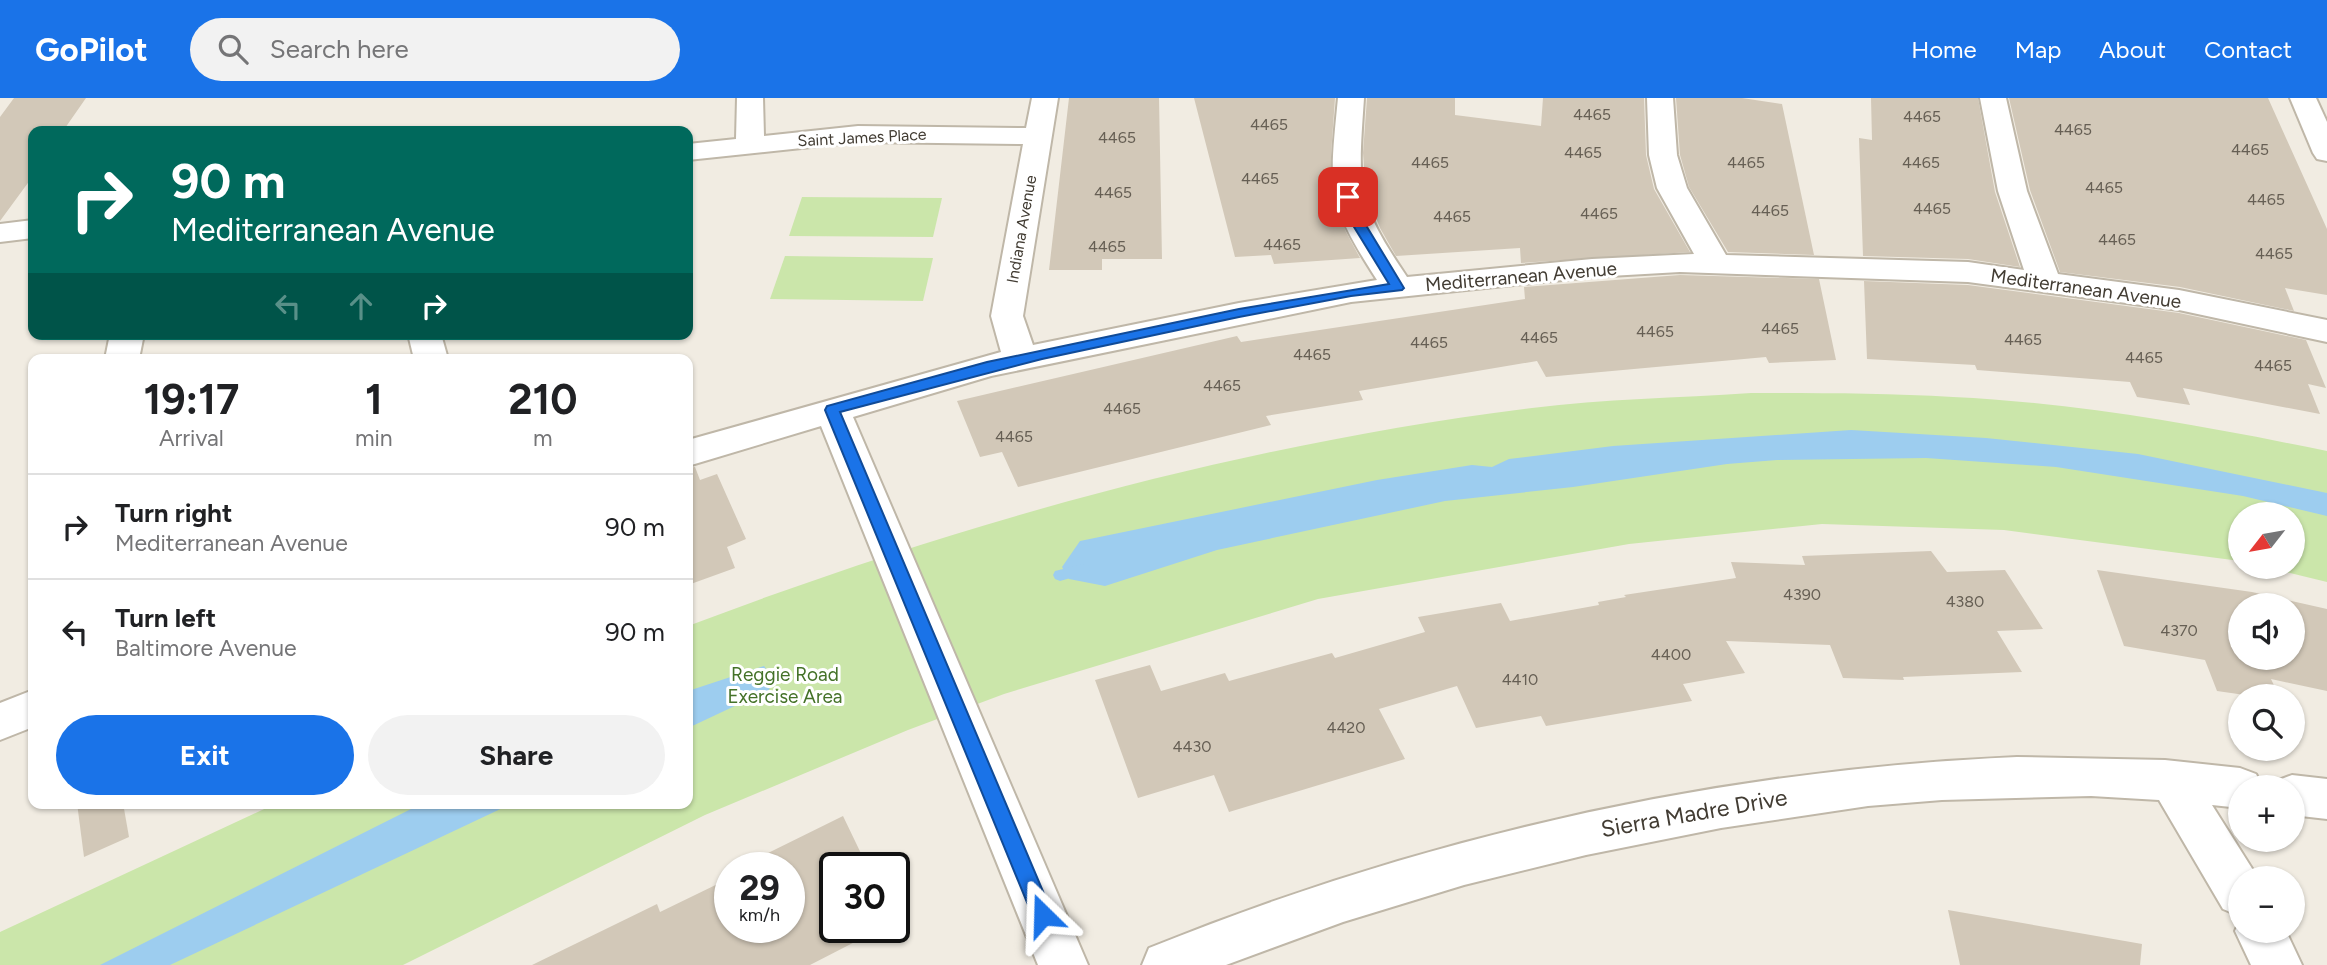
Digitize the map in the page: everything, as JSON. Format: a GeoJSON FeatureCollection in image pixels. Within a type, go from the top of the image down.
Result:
{"type":"FeatureCollection","features":[{"type":"Feature","properties":{"kind":"street"},"geometry":{"type":"LineString","coordinates":[[750,98],[750,145]]}},
{"type":"Feature","properties":{"kind":"street","name":"Indiana Avenue"},"geometry":{"type":"LineString","coordinates":[[1020,359],[1007,316],[1045,98]]}},
{"type":"Feature","properties":{"kind":"street"},"geometry":{"type":"LineString","coordinates":[[1351,98],[1346,173],[1348,197],[1357,222],[1398,288]]}},
{"type":"Feature","properties":{"kind":"street"},"geometry":{"type":"LineString","coordinates":[[1660,98],[1663,155],[1672,188],[1715,263]]}},
{"type":"Feature","properties":{"kind":"street"},"geometry":{"type":"LineString","coordinates":[[1993,98],[2005,168],[2017,211],[2027,243],[2045,281]]}},
{"type":"Feature","properties":{"kind":"street"},"geometry":{"type":"LineString","coordinates":[[2304,98],[2327,153]]}},
{"type":"Feature","properties":{"kind":"street","name":"Saint James Place"},"geometry":{"type":"LineString","coordinates":[[693,151],[858,134],[1037,136]]}},
{"type":"Feature","properties":{"kind":"street"},"geometry":{"type":"LineString","coordinates":[[0,233],[28,230]]}},
{"type":"Feature","properties":{"kind":"street","name":"Mediterranean Avenue"},"geometry":{"type":"LineString","coordinates":[[693,452],[832,410],[1020,359],[1264,308],[1351,292],[1592,268],[1715,263],[1886,268],[2045,281],[2179,300],[2327,331]]}},
{"type":"Feature","properties":{"kind":"street"},"geometry":{"type":"LineString","coordinates":[[832,410],[895,555],[1063,965]]}},
{"type":"Feature","properties":{"kind":"street"},"geometry":{"type":"LineString","coordinates":[[0,722],[28,710]]}},
{"type":"Feature","properties":{"kind":"street","name":"Sierra Madre Drive"},"geometry":{"type":"LineString","coordinates":[[1167,965],[1306,912],[1443,870],[1572,836],[1713,808],[1849,786],[1968,776],[2092,776],[2228,787]]}},
{"type":"Feature","properties":{"kind":"street"},"geometry":{"type":"LineString","coordinates":[[2173,782],[2228,872]]}},
{"type":"Feature","properties":{"kind":"street"},"geometry":{"type":"LineString","coordinates":[[2305,796],[2327,799]]}},
{"type":"Feature","properties":{"kind":"street"},"geometry":{"type":"LineString","coordinates":[[2266,943],[2277,965]]}},
{"type":"Feature","properties":{"kind":"green space"},"geometry":{"type":"Polygon","coordinates":[[[802,197],[942,198],[933,237],[789,236],[802,197]]]}},
{"type":"Feature","properties":{"kind":"green space"},"geometry":{"type":"Polygon","coordinates":[[[785,256],[933,258],[923,301],[770,299],[785,256]]]}},
{"type":"Feature","properties":{"kind":"green space","name":"Reggie Road Exercise Area"},"geometry":{"type":"Polygon","coordinates":[[[1751,393],[1903,395],[2000,400],[2094,410],[2327,451],[2327,582],[2305,577],[2305,502],[2228,502],[2228,559],[2004,530],[1822,524],[1629,544],[1318,599],[1004,694],[908,730],[705,815],[403,965],[0,965],[0,932],[264,809],[693,809],[693,624],[894,554],[1103,492],[1316,443],[1424,423],[1559,405],[1751,393]]]}},
{"type":"Feature","properties":{"kind":"water"},"geometry":{"type":"Polygon","coordinates":[[[1851,430],[1986,438],[2138,454],[2327,493],[2327,516],[2305,511],[2305,502],[2268,502],[2056,467],[1926,458],[1777,460],[1727,464],[1573,487],[1445,501],[1217,550],[1105,586],[1069,579],[1062,567],[1080,541],[1377,480],[1472,465],[1492,467],[1509,459],[1613,446],[1851,430]]]}},
{"type":"Feature","properties":{"kind":"water"},"geometry":{"type":"Polygon","coordinates":[[[764,666],[773,678],[769,690],[693,726],[693,689],[764,666]]]}},
{"type":"Feature","properties":{"kind":"water"},"geometry":{"type":"Polygon","coordinates":[[[411,809],[500,809],[170,965],[100,965],[411,809]]]}},
{"type":"Feature","properties":{"kind":"building"},"geometry":{"type":"Polygon","coordinates":[[[14,98],[86,98],[66,126],[28,126],[28,183],[0,221],[0,117],[14,98]]]}},
{"type":"Feature","properties":{"kind":"building"},"geometry":{"type":"Polygon","coordinates":[[[1069,98],[1159,98],[1162,259],[1102,259],[1102,270],[1049,270],[1069,98]]]}},
{"type":"Feature","properties":{"kind":"building"},"geometry":{"type":"Polygon","coordinates":[[[1194,98],[1335,98],[1331,154],[1332,194],[1346,232],[1360,258],[1274,264],[1271,255],[1235,257],[1194,98]]]}},
{"type":"Feature","properties":{"kind":"building"},"geometry":{"type":"Polygon","coordinates":[[[1367,98],[1455,98],[1455,115],[1541,126],[1543,98],[1644,98],[1646,155],[1654,189],[1690,252],[1521,263],[1520,248],[1396,256],[1380,228],[1366,192],[1363,153],[1367,98]]]}},
{"type":"Feature","properties":{"kind":"building"},"geometry":{"type":"Polygon","coordinates":[[[1676,98],[1742,98],[1782,104],[1814,255],[1728,252],[1689,187],[1680,155],[1676,98]]]}},
{"type":"Feature","properties":{"kind":"building"},"geometry":{"type":"Polygon","coordinates":[[[1871,98],[1978,98],[1995,192],[2020,267],[1968,259],[1863,256],[1859,138],[1872,140],[1871,98]]]}},
{"type":"Feature","properties":{"kind":"building"},"geometry":{"type":"Polygon","coordinates":[[[2009,98],[2268,98],[2327,229],[2327,295],[2285,288],[2294,311],[2180,287],[2060,272],[2030,190],[2009,98]]]}},
{"type":"Feature","properties":{"kind":"building"},"geometry":{"type":"Polygon","coordinates":[[[1680,275],[1819,279],[1836,360],[1769,363],[1766,357],[1546,377],[1537,361],[1359,391],[1363,400],[1266,416],[1271,425],[1018,487],[1002,452],[980,457],[957,401],[1237,336],[1241,342],[1525,299],[1524,287],[1680,275]]]}},
{"type":"Feature","properties":{"kind":"building"},"geometry":{"type":"Polygon","coordinates":[[[1864,281],[1968,285],[2179,313],[2306,340],[2326,388],[2308,384],[2320,414],[2183,388],[2190,405],[2137,397],[2130,382],[1977,370],[1975,365],[1867,359],[1864,281]]]}},
{"type":"Feature","properties":{"kind":"building"},"geometry":{"type":"Polygon","coordinates":[[[693,467],[700,480],[717,474],[746,539],[727,547],[735,568],[693,583],[693,467]]]}},
{"type":"Feature","properties":{"kind":"building"},"geometry":{"type":"Polygon","coordinates":[[[1931,551],[1947,572],[2005,570],[2043,629],[1997,631],[2022,672],[1903,677],[1904,680],[1843,678],[1830,645],[1726,641],[1745,673],[1683,684],[1692,701],[1546,726],[1541,716],[1476,728],[1457,686],[1379,709],[1405,759],[1229,812],[1214,775],[1138,798],[1095,680],[1150,665],[1161,691],[1225,673],[1229,681],[1332,653],[1335,658],[1425,632],[1418,617],[1501,603],[1510,621],[1599,605],[1598,602],[1626,597],[1624,595],[1736,578],[1731,562],[1805,565],[1802,556],[1931,551]]]}},
{"type":"Feature","properties":{"kind":"building"},"geometry":{"type":"Polygon","coordinates":[[[2097,570],[2256,593],[2228,593],[2228,670],[2305,670],[2305,604],[2327,609],[2327,691],[2305,686],[2305,684],[2271,679],[2273,684],[2228,684],[2228,693],[2217,691],[2205,660],[2124,646],[2097,570]]]}},
{"type":"Feature","properties":{"kind":"building"},"geometry":{"type":"Polygon","coordinates":[[[78,809],[124,809],[129,837],[84,857],[78,809]]]}},
{"type":"Feature","properties":{"kind":"building"},"geometry":{"type":"Polygon","coordinates":[[[843,816],[860,852],[819,852],[819,943],[853,943],[810,965],[532,965],[657,904],[660,912],[714,886],[714,943],[805,943],[805,852],[770,852],[843,816]]]}},
{"type":"Feature","properties":{"kind":"building"},"geometry":{"type":"Polygon","coordinates":[[[1948,910],[2142,944],[2140,965],[1960,965],[1948,910]]]}},
{"type":"Feature","properties":{"kind":"waterway"},"geometry":{"type":"LineString","coordinates":[[1060,575],[1083,569]]}},
{"type":"Feature","properties":{"kind":"route"},"geometry":{"type":"LineString","coordinates":[[1043,915],[895,555],[832,410],[987,366],[1042,354],[1351,292],[1398,288],[1357,222],[1348,197]]}}]}
